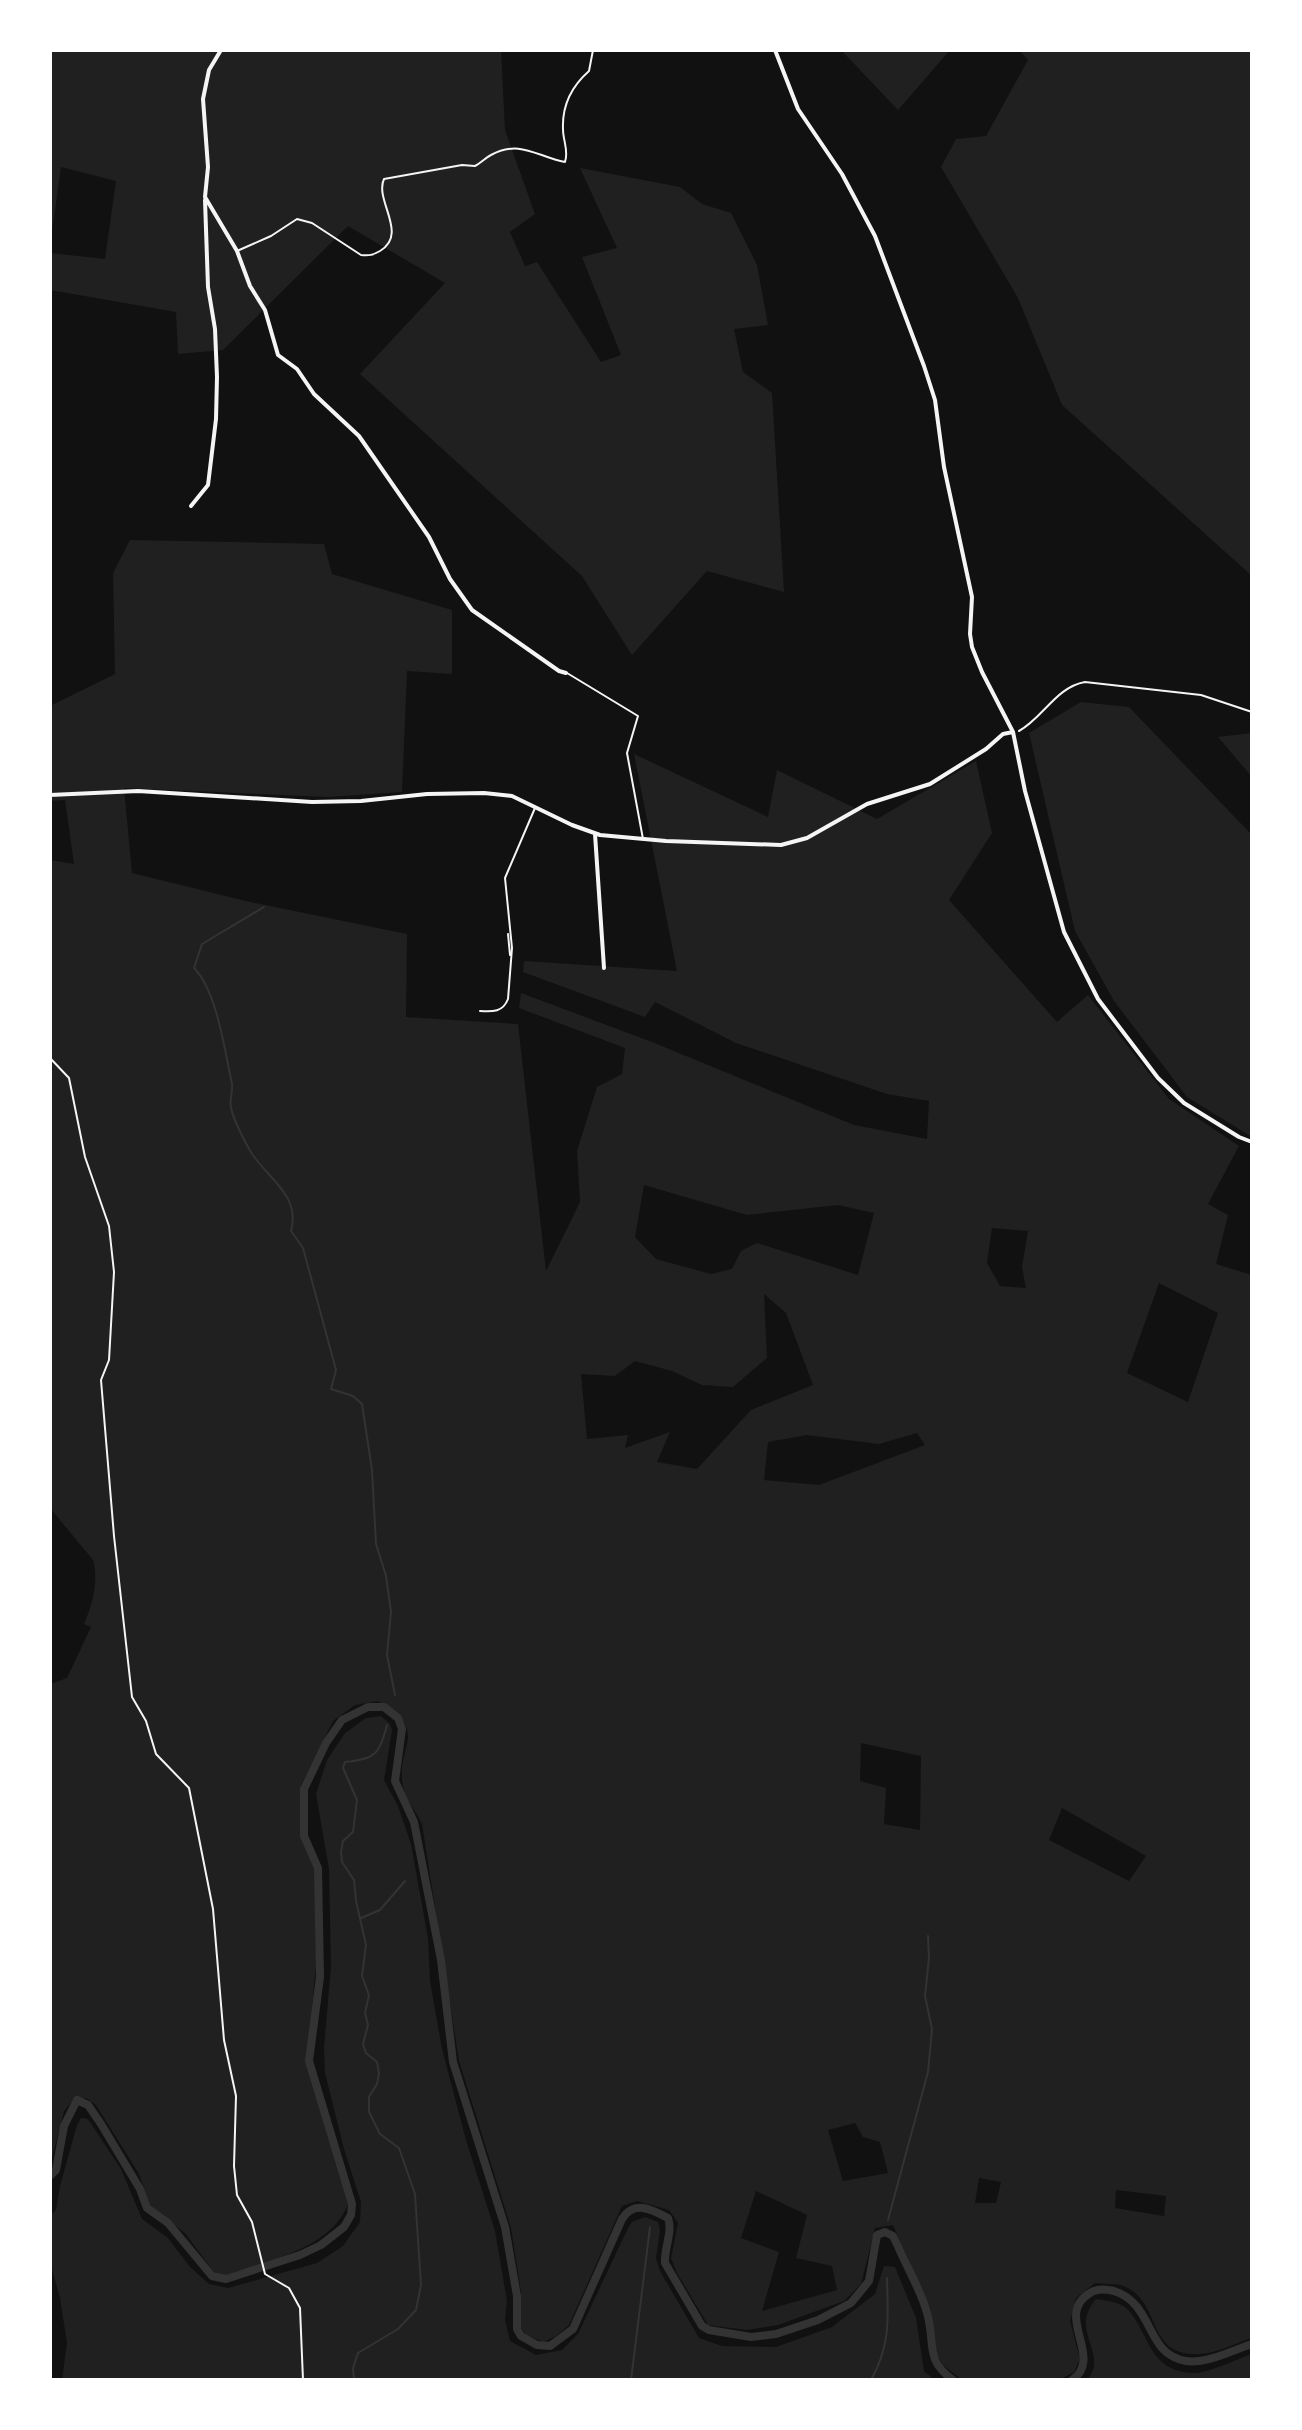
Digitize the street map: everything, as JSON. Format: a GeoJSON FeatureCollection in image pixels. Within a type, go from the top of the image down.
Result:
{"type":"FeatureCollection","features":[{"type":"Feature","properties":{"kind":"street"},"geometry":{"type":"LineString","coordinates":[[191,506],[208,485],[216,419],[216,363],[207,275],[205,197],[208,167],[203,99],[209,70],[221,50]]}},
{"type":"Feature","properties":{"kind":"street"},"geometry":{"type":"LineString","coordinates":[[775,50],[798,109],[842,174],[875,236],[924,366],[935,400],[944,467],[972,597],[972,647],[1013,732],[1025,791],[1058,915],[1088,983],[1109,1015],[1171,1092],[1198,1112],[1252,1142]]}},
{"type":"Feature","properties":{"kind":"street"},"geometry":{"type":"LineString","coordinates":[[205,197],[237,251],[250,286],[265,310],[278,355],[297,369],[314,394],[359,436],[429,537],[450,579],[472,610],[566,673]]}},
{"type":"Feature","properties":{"kind":"street"},"geometry":{"type":"LineString","coordinates":[[50,795],[138,791],[329,802],[462,792],[512,796],[595,834],[767,846],[807,838],[867,804],[941,779],[1003,734],[1013,732]]}},
{"type":"Feature","properties":{"kind":"street"},"geometry":{"type":"LineString","coordinates":[[595,834],[604,968]]}},
{"type":"Feature","properties":{"kind":"lane"},"geometry":{"type":"LineString","coordinates":[[237,251],[276,234],[297,219],[312,223],[361,255],[370,256],[386,247],[391,236],[381,186],[384,179],[462,165],[475,166],[490,155],[514,148],[565,162],[564,112],[578,80],[589,71],[593,50]]}},
{"type":"Feature","properties":{"kind":"lane"},"geometry":{"type":"LineString","coordinates":[[566,673],[638,716],[627,753],[643,839]]}},
{"type":"Feature","properties":{"kind":"lane"},"geometry":{"type":"LineString","coordinates":[[480,1011],[497,1011],[506,1004],[511,956],[505,878],[535,807]]}},
{"type":"Feature","properties":{"kind":"path"},"geometry":{"type":"LineString","coordinates":[[1013,732],[1022,730],[1037,719],[1054,698],[1077,683],[1085,682],[1201,695],[1252,712]]}},
{"type":"Feature","properties":{"kind":"path"},"geometry":{"type":"LineString","coordinates":[[50,1058],[69,1078],[85,1157],[109,1226],[114,1272],[109,1360],[101,1380],[132,1697],[146,1721],[156,1754],[189,1788],[213,1909],[224,2040],[236,2096],[234,2166],[237,2195],[252,2222],[265,2274],[289,2288],[300,2308],[303,2380]]}},
{"type":"Feature","properties":{"kind":"shaded area"},"geometry":{"type":"Polygon","coordinates":[[[50,50],[501,50],[505,130],[535,214],[510,232],[525,266],[537,262],[601,362],[621,355],[582,257],[617,248],[580,168],[680,187],[702,204],[731,213],[757,265],[768,325],[734,329],[743,372],[772,393],[784,592],[707,571],[632,655],[582,576],[360,374],[445,283],[348,226],[223,350],[178,354],[176,312],[50,290],[50,253],[105,259],[116,181],[61,167],[50,246],[50,50]]]}},
{"type":"Feature","properties":{"kind":"shaded area"},"geometry":{"type":"Polygon","coordinates":[[[841,50],[950,50],[898,110],[841,50]]]}},
{"type":"Feature","properties":{"kind":"shaded area"},"geometry":{"type":"Polygon","coordinates":[[[1019,50],[1252,50],[1252,576],[1062,405],[1018,298],[941,167],[956,139],[986,136],[1028,60],[1019,50]]]}},
{"type":"Feature","properties":{"kind":"shaded area"},"geometry":{"type":"Polygon","coordinates":[[[130,540],[324,544],[332,574],[452,610],[452,674],[407,671],[402,792],[327,797],[124,788],[132,873],[250,902],[407,934],[406,1017],[518,1024],[546,1271],[580,1202],[577,1151],[597,1087],[622,1074],[625,1048],[519,1008],[521,993],[652,1042],[854,1125],[927,1139],[929,1101],[887,1094],[736,1043],[655,1002],[645,1017],[523,972],[524,961],[677,971],[634,754],[768,817],[777,770],[877,819],[976,761],[992,833],[949,900],[1057,1022],[1088,995],[1169,1099],[1239,1146],[1208,1204],[1228,1215],[1216,1264],[1252,1275],[1252,2338],[1211,2352],[1181,2352],[1170,2347],[1162,2338],[1137,2295],[1123,2286],[1095,2283],[1076,2298],[1070,2321],[1080,2359],[1074,2372],[1059,2380],[962,2380],[943,2365],[937,2354],[930,2309],[893,2225],[875,2228],[861,2284],[844,2301],[778,2325],[747,2330],[708,2325],[671,2258],[678,2223],[669,2210],[637,2201],[622,2206],[569,2325],[544,2342],[526,2335],[520,2326],[521,2292],[511,2228],[459,2061],[422,1824],[404,1790],[402,1775],[408,1732],[395,1713],[378,1701],[355,1705],[333,1721],[301,1785],[301,1833],[315,1868],[316,1964],[307,2067],[348,2204],[340,2219],[312,2243],[294,2252],[223,2276],[213,2271],[185,2233],[151,2208],[139,2174],[96,2105],[86,2098],[74,2099],[64,2111],[50,2165],[50,1684],[67,1678],[91,1627],[84,1624],[92,1601],[95,1576],[93,1560],[50,1508],[50,860],[74,864],[65,800],[50,801],[50,706],[115,674],[113,573],[130,540]],[[644,1185],[635,1237],[656,1259],[711,1274],[732,1269],[741,1251],[757,1243],[858,1275],[874,1213],[838,1205],[747,1215],[644,1185]],[[992,1228],[987,1263],[1000,1286],[1026,1288],[1022,1267],[1028,1231],[992,1228]],[[1159,1283],[1127,1373],[1188,1402],[1218,1313],[1159,1283]],[[764,1294],[767,1358],[733,1387],[702,1385],[672,1371],[635,1361],[615,1376],[581,1374],[587,1439],[628,1435],[625,1448],[670,1432],[657,1462],[697,1469],[751,1410],[813,1385],[786,1313],[764,1294]],[[917,1433],[879,1444],[807,1435],[768,1442],[764,1480],[819,1485],[925,1445],[917,1433]],[[861,1743],[860,1781],[886,1788],[884,1824],[920,1830],[921,1756],[861,1743]],[[1062,1808],[1049,1840],[1129,1881],[1146,1856],[1062,1808]],[[855,2123],[828,2130],[843,2181],[888,2173],[880,2142],[863,2137],[855,2123]],[[979,2178],[975,2203],[996,2203],[1001,2182],[979,2178]],[[1116,2190],[1115,2208],[1164,2216],[1166,2196],[1116,2190]],[[756,2191],[741,2238],[779,2252],[762,2311],[837,2290],[832,2266],[796,2258],[807,2215],[756,2191]]]}},
{"type":"Feature","properties":{"kind":"shaded area"},"geometry":{"type":"Polygon","coordinates":[[[1081,702],[1129,707],[1252,835],[1252,1137],[1187,1097],[1114,1001],[1075,931],[1029,733],[1081,702]]]}},
{"type":"Feature","properties":{"kind":"shaded area"},"geometry":{"type":"Polygon","coordinates":[[[1252,733],[1252,777],[1218,737],[1252,733]]]}},
{"type":"Feature","properties":{"kind":"shaded area"},"geometry":{"type":"Polygon","coordinates":[[[381,1716],[392,1730],[384,1780],[398,1806],[411,1844],[428,1938],[430,1981],[442,2049],[466,2140],[495,2231],[507,2301],[505,2320],[510,2341],[536,2355],[562,2350],[578,2334],[628,2228],[632,2222],[645,2217],[658,2222],[660,2231],[656,2258],[660,2271],[699,2338],[722,2346],[776,2347],[832,2327],[875,2294],[884,2266],[895,2267],[916,2318],[924,2371],[935,2380],[62,2380],[67,2343],[50,2262],[50,2215],[56,2210],[60,2186],[81,2118],[88,2119],[121,2169],[142,2219],[168,2238],[190,2267],[209,2284],[228,2288],[317,2263],[343,2246],[360,2222],[361,2202],[325,2073],[324,2047],[331,1967],[329,1869],[316,1794],[327,1760],[345,1733],[366,1718],[381,1716]]]}},
{"type":"Feature","properties":{"kind":"shaded area"},"geometry":{"type":"Polygon","coordinates":[[[1096,2299],[1115,2302],[1127,2309],[1153,2351],[1168,2366],[1179,2371],[1199,2373],[1252,2354],[1252,2380],[1087,2380],[1094,2361],[1086,2322],[1096,2299]]]}},
{"type":"Feature","properties":{"kind":"waterway"},"geometry":{"type":"LineString","coordinates":[[264,907],[202,944],[194,968],[209,991],[219,1023],[232,1084],[231,1105],[241,1134],[252,1154],[283,1191],[292,1209],[291,1231],[303,1248],[336,1370],[331,1389],[353,1396],[362,1404],[372,1470],[376,1544],[386,1576],[391,1612],[387,1655],[395,1695]]}},
{"type":"Feature","properties":{"kind":"waterway"},"geometry":{"type":"LineString","coordinates":[[50,2176],[56,2170],[64,2126],[77,2100],[88,2105],[101,2124],[140,2189],[147,2208],[168,2223],[212,2276],[226,2279],[300,2255],[321,2245],[344,2227],[351,2215],[352,2204],[309,2061],[320,1977],[318,1868],[304,1836],[304,1789],[326,1743],[342,1720],[368,1707],[384,1707],[398,1718],[402,1729],[395,1781],[414,1822],[441,1960],[453,2062],[505,2227],[517,2296],[517,2329],[521,2336],[537,2345],[550,2346],[573,2329],[622,2219],[637,2208],[649,2209],[668,2218],[670,2229],[665,2263],[702,2326],[751,2337],[776,2334],[818,2320],[851,2303],[869,2281],[877,2235],[885,2232],[893,2236],[921,2296],[930,2324],[934,2358],[953,2380]]}},
{"type":"Feature","properties":{"kind":"waterway"},"geometry":{"type":"LineString","coordinates":[[354,2380],[353,2368],[358,2353],[398,2329],[416,2310],[421,2285],[415,2194],[399,2148],[380,2134],[369,2112],[369,2097],[379,2073],[377,2062],[366,2053],[363,2044],[368,2025],[365,2013],[369,1995],[362,1976],[366,1945],[354,1880],[342,1862],[341,1852],[343,1841],[353,1832],[357,1800],[343,1768],[345,1762],[364,1759],[375,1753],[387,1725]]}},
{"type":"Feature","properties":{"kind":"waterway"},"geometry":{"type":"LineString","coordinates":[[361,1918],[380,1910],[405,1881]]}},
{"type":"Feature","properties":{"kind":"waterway"},"geometry":{"type":"LineString","coordinates":[[888,2220],[928,2072],[932,2029],[925,1996],[928,1936]]}},
{"type":"Feature","properties":{"kind":"waterway"},"geometry":{"type":"LineString","coordinates":[[631,2380],[650,2227]]}},
{"type":"Feature","properties":{"kind":"waterway"},"geometry":{"type":"LineString","coordinates":[[871,2380],[885,2343],[887,2278]]}},
{"type":"Feature","properties":{"kind":"waterway"},"geometry":{"type":"LineString","coordinates":[[1072,2380],[1081,2371],[1084,2360],[1076,2313],[1080,2302],[1099,2290],[1114,2291],[1127,2297],[1144,2317],[1156,2340],[1173,2357],[1186,2361],[1202,2360],[1252,2344]]}}]}
